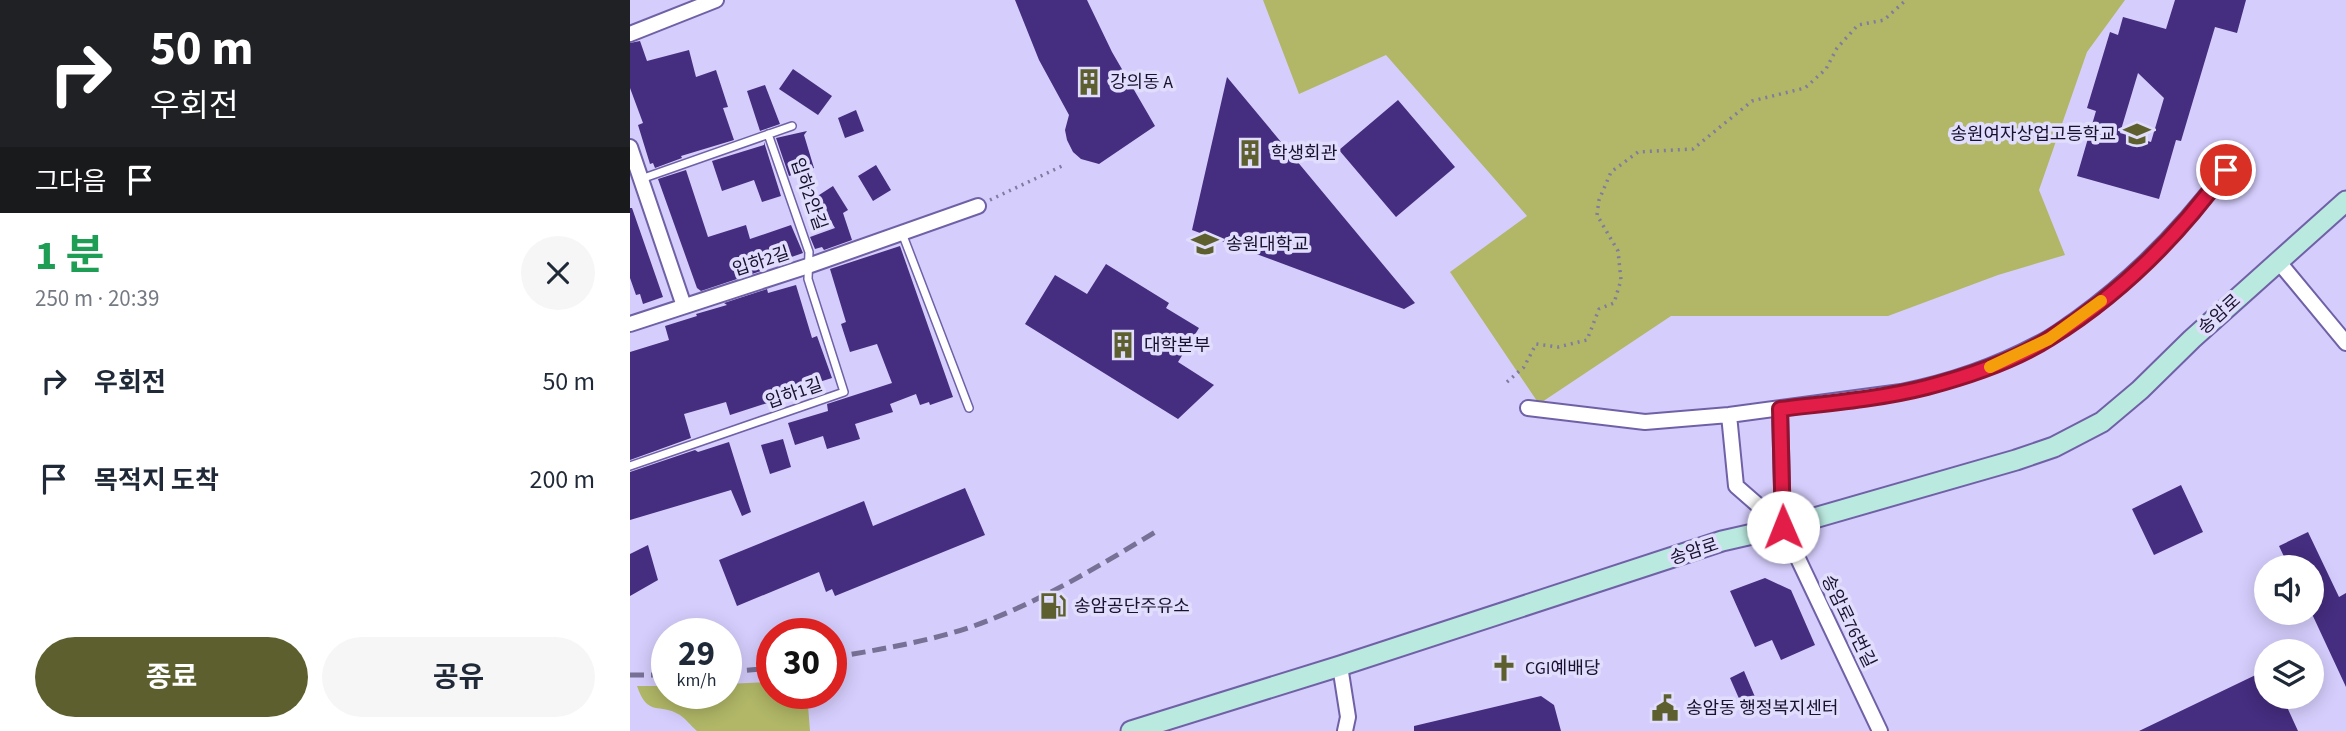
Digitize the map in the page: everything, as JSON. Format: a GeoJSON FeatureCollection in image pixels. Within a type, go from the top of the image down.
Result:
{"type":"FeatureCollection","features":[{"type":"Feature","properties":{"kind":"main road","name":"송암로"},"geometry":{"type":"LineString","coordinates":[[1131,731],[1722,541],[1783,527],[2054,447],[2102,422],[2140,390],[2192,339],[2346,201]]}},
{"type":"Feature","properties":{"kind":"street"},"geometry":{"type":"LineString","coordinates":[[630,34],[716,0]]}},
{"type":"Feature","properties":{"kind":"street"},"geometry":{"type":"LineString","coordinates":[[630,147],[684,306]]}},
{"type":"Feature","properties":{"kind":"street"},"geometry":{"type":"LineString","coordinates":[[1528,408],[1645,422],[1729,415],[1927,387],[1990,367],[2049,339],[2118,287],[2190,217],[2226,170]]}},
{"type":"Feature","properties":{"kind":"street","name":"입하2길"},"geometry":{"type":"LineString","coordinates":[[630,324],[808,266],[978,206]]}},
{"type":"Feature","properties":{"kind":"street"},"geometry":{"type":"LineString","coordinates":[[2278,261],[2346,343]]}},
{"type":"Feature","properties":{"kind":"street"},"geometry":{"type":"LineString","coordinates":[[1780,409],[1783,527]]}},
{"type":"Feature","properties":{"kind":"street"},"geometry":{"type":"LineString","coordinates":[[1729,415],[1736,485],[1783,527]]}},
{"type":"Feature","properties":{"kind":"street","name":"송암로76번길"},"geometry":{"type":"LineString","coordinates":[[1783,527],[1876,729]]}},
{"type":"Feature","properties":{"kind":"street"},"geometry":{"type":"LineString","coordinates":[[1340,666],[1348,717],[1345,731]]}},
{"type":"Feature","properties":{"kind":"lane"},"geometry":{"type":"LineString","coordinates":[[641,179],[792,126]]}},
{"type":"Feature","properties":{"kind":"lane","name":"입하2안길"},"geometry":{"type":"LineString","coordinates":[[768,134],[809,252],[808,266]]}},
{"type":"Feature","properties":{"kind":"lane"},"geometry":{"type":"LineString","coordinates":[[902,233],[969,408]]}},
{"type":"Feature","properties":{"kind":"lane","name":"입하1길"},"geometry":{"type":"LineString","coordinates":[[630,466],[844,392],[808,279],[808,266]]}},
{"type":"Feature","properties":{"kind":"path"},"geometry":{"type":"LineString","coordinates":[[1507,382],[1524,367],[1536,344],[1558,347],[1587,340],[1599,309],[1614,303],[1621,280],[1618,251],[1597,215],[1599,200],[1612,172],[1638,152],[1693,149],[1752,101],[1805,88],[1826,69],[1837,48],[1858,25],[1884,20],[1906,0]]}},
{"type":"Feature","properties":{"kind":"path"},"geometry":{"type":"LineString","coordinates":[[978,206],[1062,166]]}},
{"type":"Feature","properties":{"kind":"green space"},"geometry":{"type":"Polygon","coordinates":[[[1263,0],[2125,0],[2087,52],[2039,190],[2065,255],[1998,275],[1888,316],[1671,316],[1539,404],[1450,272],[1527,216],[1386,55],[1299,94],[1263,0]]]}},
{"type":"Feature","properties":{"kind":"green space"},"geometry":{"type":"Polygon","coordinates":[[[742,683],[756,683],[756,709],[808,709],[810,731],[697,731],[680,715],[661,709],[742,709],[742,683]]]}},
{"type":"Feature","properties":{"kind":"green space"},"geometry":{"type":"Polygon","coordinates":[[[637,686],[651,686],[651,706],[645,702],[637,686]]]}},
{"type":"Feature","properties":{"kind":"building","name":"강의동 A"},"geometry":{"type":"Polygon","coordinates":[[[1015,0],[1087,0],[1112,52],[1155,126],[1099,164],[1081,159],[1073,152],[1065,130],[1069,115],[1039,60],[1015,0]]]}},
{"type":"Feature","properties":{"kind":"building"},"geometry":{"type":"Polygon","coordinates":[[[2175,0],[2246,0],[2237,33],[2215,27],[2181,141],[2176,140],[2159,199],[2077,176],[2096,111],[2087,108],[2110,32],[2118,35],[2123,17],[2166,29],[2175,0]],[[2138,73],[2120,133],[2151,142],[2164,98],[2138,73]]]}},
{"type":"Feature","properties":{"kind":"building"},"geometry":{"type":"Polygon","coordinates":[[[640,41],[647,61],[689,50],[696,77],[716,70],[728,107],[723,108],[734,140],[681,156],[682,158],[655,168],[653,163],[650,164],[638,125],[643,123],[630,88],[630,43],[640,41]]]}},
{"type":"Feature","properties":{"kind":"building"},"geometry":{"type":"Polygon","coordinates":[[[793,69],[832,96],[818,115],[779,89],[793,69]]]}},
{"type":"Feature","properties":{"kind":"building","name":"학생회관"},"geometry":{"type":"Polygon","coordinates":[[[1227,77],[1415,303],[1404,309],[1192,230],[1227,77]]]}},
{"type":"Feature","properties":{"kind":"building"},"geometry":{"type":"Polygon","coordinates":[[[765,85],[780,124],[760,131],[747,91],[765,85]]]}},
{"type":"Feature","properties":{"kind":"building"},"geometry":{"type":"Polygon","coordinates":[[[1398,100],[1455,167],[1396,217],[1339,150],[1398,100]]]}},
{"type":"Feature","properties":{"kind":"building"},"geometry":{"type":"Polygon","coordinates":[[[856,110],[864,131],[845,138],[838,118],[856,110]]]}},
{"type":"Feature","properties":{"kind":"building"},"geometry":{"type":"Polygon","coordinates":[[[807,131],[804,135],[814,168],[789,176],[776,138],[807,131]]]}},
{"type":"Feature","properties":{"kind":"building"},"geometry":{"type":"Polygon","coordinates":[[[764,142],[781,196],[762,202],[754,180],[722,191],[712,161],[764,145],[764,142]]]}},
{"type":"Feature","properties":{"kind":"building"},"geometry":{"type":"Polygon","coordinates":[[[876,165],[891,190],[873,201],[858,176],[876,165]]]}},
{"type":"Feature","properties":{"kind":"building"},"geometry":{"type":"Polygon","coordinates":[[[686,170],[708,237],[746,225],[750,239],[791,225],[803,253],[760,268],[761,271],[701,291],[697,288],[658,179],[686,170]]]}},
{"type":"Feature","properties":{"kind":"building"},"geometry":{"type":"Polygon","coordinates":[[[833,186],[848,210],[843,213],[852,240],[824,250],[822,247],[815,249],[810,237],[835,228],[816,197],[833,186]]]}},
{"type":"Feature","properties":{"kind":"building"},"geometry":{"type":"Polygon","coordinates":[[[630,208],[663,297],[643,304],[640,294],[636,295],[630,278],[630,208]]]}},
{"type":"Feature","properties":{"kind":"building"},"geometry":{"type":"Polygon","coordinates":[[[900,246],[953,397],[930,405],[929,402],[920,405],[916,394],[890,404],[893,412],[855,424],[860,439],[827,449],[823,436],[795,445],[788,423],[828,411],[827,404],[892,383],[877,344],[850,352],[841,324],[846,322],[830,269],[900,246]]]}},
{"type":"Feature","properties":{"kind":"building","name":"대학본부"},"geometry":{"type":"Polygon","coordinates":[[[1106,264],[1169,303],[1166,308],[1199,328],[1178,362],[1214,385],[1178,419],[1025,324],[1055,275],[1087,294],[1106,264]]]}},
{"type":"Feature","properties":{"kind":"building"},"geometry":{"type":"Polygon","coordinates":[[[796,285],[812,338],[817,336],[832,378],[790,391],[792,395],[730,415],[726,402],[684,414],[691,438],[630,460],[630,352],[669,340],[665,326],[767,289],[768,293],[796,285]]]}},
{"type":"Feature","properties":{"kind":"building"},"geometry":{"type":"Polygon","coordinates":[[[783,439],[791,467],[770,474],[761,445],[783,439]]]}},
{"type":"Feature","properties":{"kind":"building"},"geometry":{"type":"Polygon","coordinates":[[[729,442],[751,512],[742,516],[731,490],[630,520],[630,472],[695,450],[698,452],[729,442]]]}},
{"type":"Feature","properties":{"kind":"building"},"geometry":{"type":"Polygon","coordinates":[[[2181,485],[2203,532],[2154,555],[2132,509],[2181,485]]]}},
{"type":"Feature","properties":{"kind":"building"},"geometry":{"type":"Polygon","coordinates":[[[965,488],[985,535],[835,596],[832,589],[826,592],[819,572],[737,606],[719,560],[864,501],[873,526],[965,488]]]}},
{"type":"Feature","properties":{"kind":"building"},"geometry":{"type":"Polygon","coordinates":[[[2308,532],[2319,555],[2283,555],[2279,546],[2308,532]]]}},
{"type":"Feature","properties":{"kind":"building"},"geometry":{"type":"Polygon","coordinates":[[[648,545],[658,580],[630,596],[630,554],[648,545]]]}},
{"type":"Feature","properties":{"kind":"building"},"geometry":{"type":"Polygon","coordinates":[[[2324,566],[2339,597],[2346,593],[2346,687],[2317,625],[2324,625],[2324,566]]]}},
{"type":"Feature","properties":{"kind":"building"},"geometry":{"type":"Polygon","coordinates":[[[1765,578],[1791,590],[1815,645],[1781,660],[1772,640],[1755,647],[1730,591],[1765,578]]]}},
{"type":"Feature","properties":{"kind":"building"},"geometry":{"type":"Polygon","coordinates":[[[1744,671],[1758,704],[1744,710],[1730,678],[1744,671]]]}},
{"type":"Feature","properties":{"kind":"building"},"geometry":{"type":"Polygon","coordinates":[[[2254,676],[2254,709],[2288,709],[2298,731],[2139,731],[2254,676]]]}},
{"type":"Feature","properties":{"kind":"building"},"geometry":{"type":"Polygon","coordinates":[[[1541,696],[1554,705],[1561,731],[1414,731],[1414,726],[1541,696]]]}},
{"type":"Feature","properties":{"kind":"railway"},"geometry":{"type":"LineString","coordinates":[[847,655],[933,638],[992,619],[1056,589],[1157,531]]}},
{"type":"Feature","properties":{"kind":"railway"},"geometry":{"type":"LineString","coordinates":[[742,671],[756,669]]}},
{"type":"Feature","properties":{"kind":"railway"},"geometry":{"type":"LineString","coordinates":[[630,675],[651,675]]}},
{"type":"Feature","properties":{"kind":"slow traffic"},"geometry":{"type":"LineString","coordinates":[[1990,367],[2049,339],[2101,301]]}},
{"type":"Feature","properties":{"kind":"place","name":"강의동 A"},"geometry":{"type":"Point","coordinates":[1089,82]}},
{"type":"Feature","properties":{"kind":"place","name":"송원여자상업고등학교"},"geometry":{"type":"Point","coordinates":[2137,134]}},
{"type":"Feature","properties":{"kind":"place","name":"학생회관"},"geometry":{"type":"Point","coordinates":[1250,153]}},
{"type":"Feature","properties":{"kind":"place","name":"송원대학교"},"geometry":{"type":"Point","coordinates":[1205,244]}},
{"type":"Feature","properties":{"kind":"place","name":"대학본부"},"geometry":{"type":"Point","coordinates":[1123,345]}},
{"type":"Feature","properties":{"kind":"place","name":"송암공단주유소"},"geometry":{"type":"Point","coordinates":[1053,606]}},
{"type":"Feature","properties":{"kind":"place","name":"CGI예배당"},"geometry":{"type":"Point","coordinates":[1504,668]}},
{"type":"Feature","properties":{"kind":"place","name":"송암동 행정복지센터"},"geometry":{"type":"Point","coordinates":[1665,708]}},
{"type":"Feature","properties":{"kind":"route"},"geometry":{"type":"LineString","coordinates":[[1783,527],[1780,409],[1927,387],[1990,367],[2049,339],[2118,287],[2190,217],[2226,170]]}}]}
